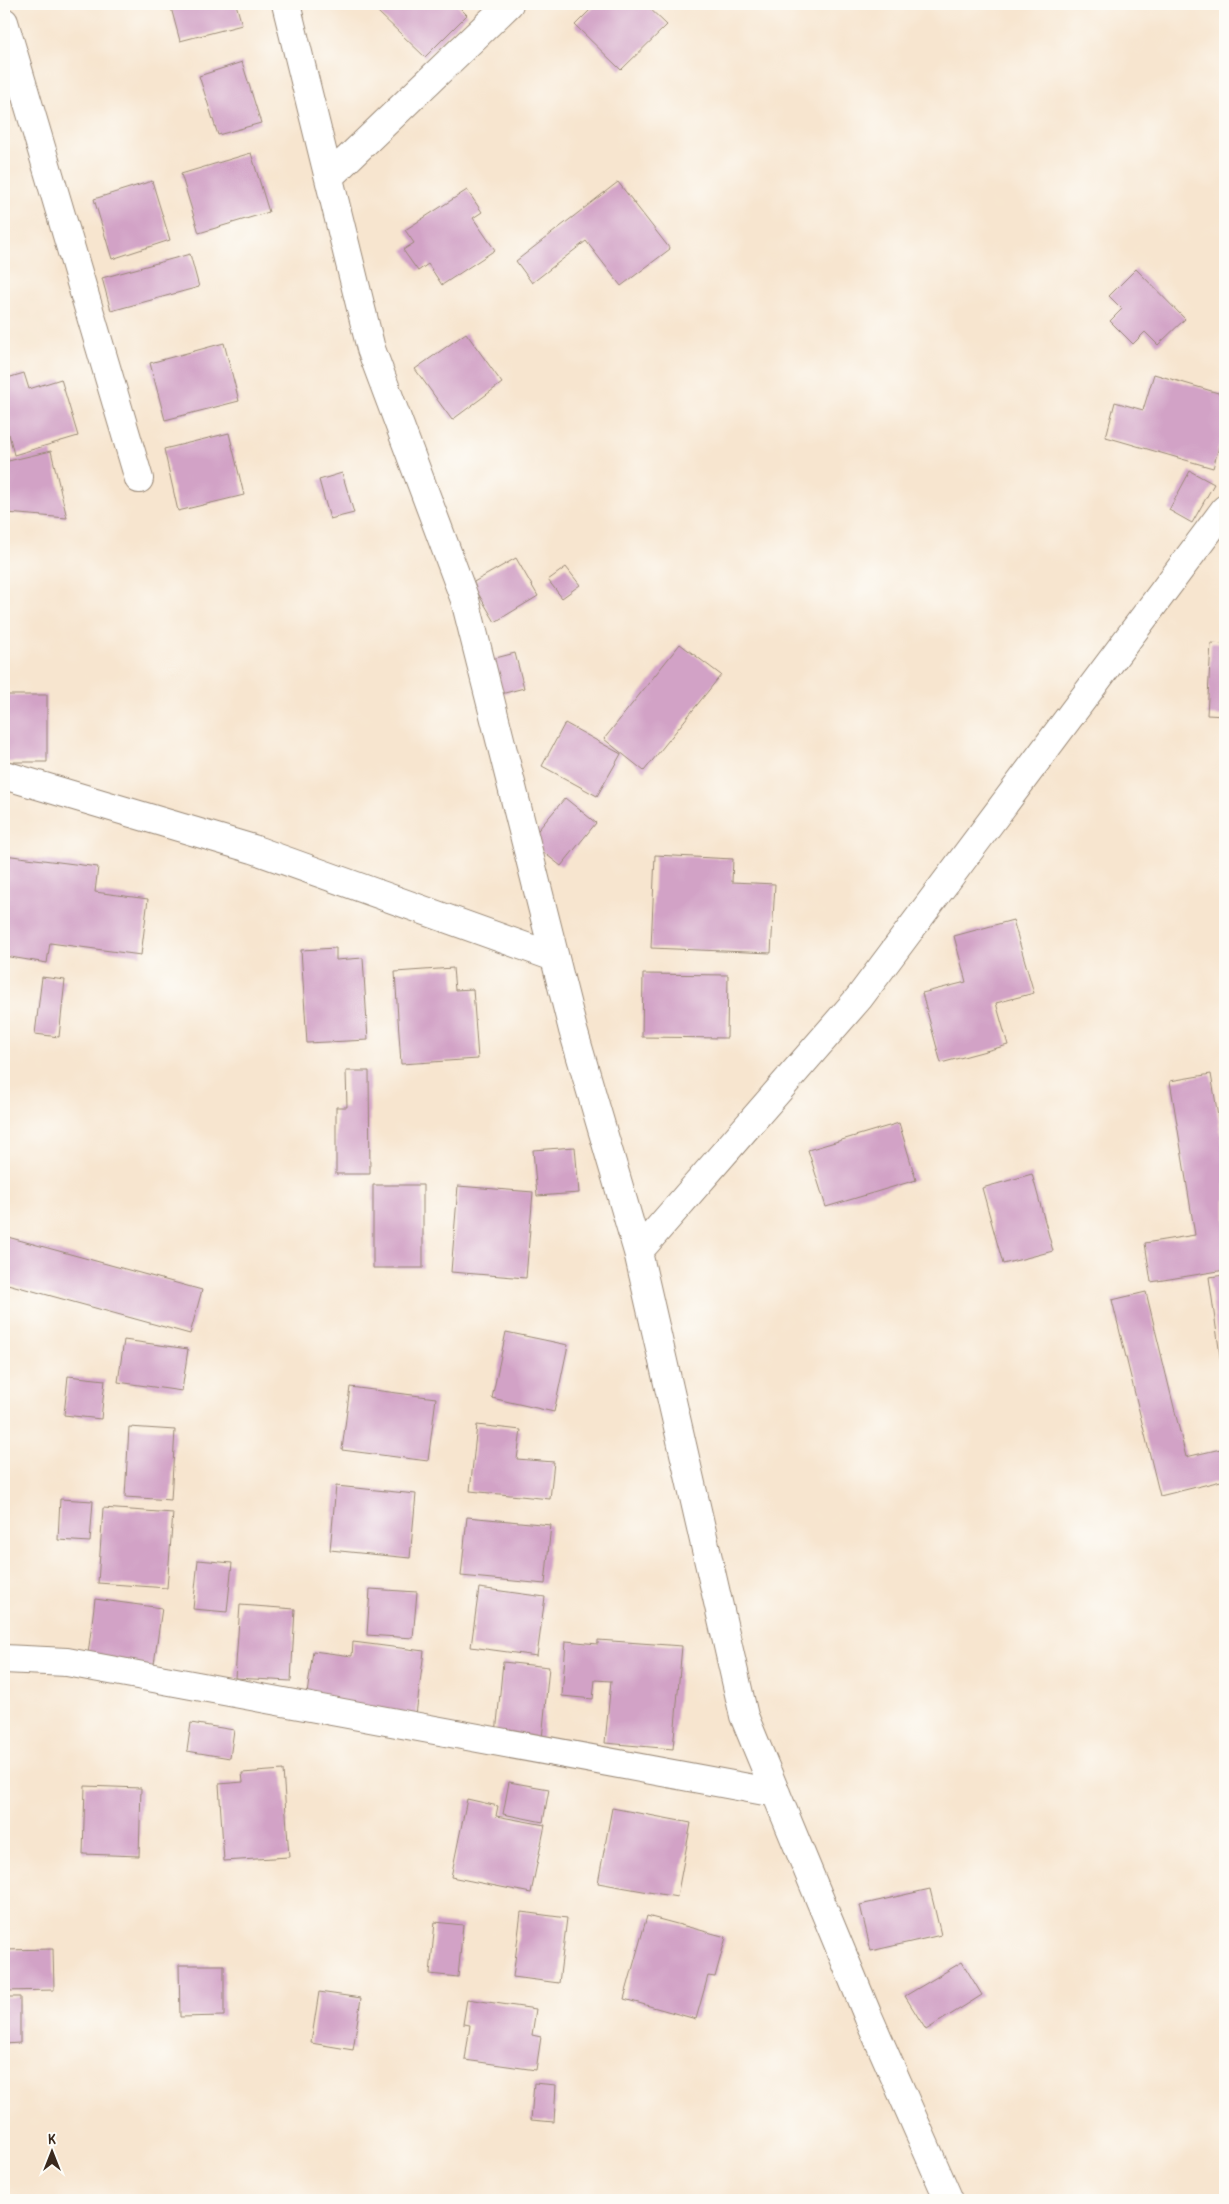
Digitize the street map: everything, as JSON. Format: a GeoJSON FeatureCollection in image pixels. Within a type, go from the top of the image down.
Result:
{"type":"FeatureCollection","features":[{"type":"Feature","properties":{"kind":"street"},"geometry":{"type":"LineString","coordinates":[[286,4],[372,349],[465,600],[573,1030],[638,1252],[744,1716],[868,2016],[949,2200]]}},
{"type":"Feature","properties":{"kind":"street"},"geometry":{"type":"LineString","coordinates":[[329,177],[509,4]]}},
{"type":"Feature","properties":{"kind":"street"},"geometry":{"type":"LineString","coordinates":[[4,22],[138,479]]}},
{"type":"Feature","properties":{"kind":"street"},"geometry":{"type":"LineString","coordinates":[[638,1252],[859,998],[1225,509]]}},
{"type":"Feature","properties":{"kind":"street"},"geometry":{"type":"LineString","coordinates":[[4,775],[253,849],[554,957]]}},
{"type":"Feature","properties":{"kind":"street"},"geometry":{"type":"LineString","coordinates":[[4,1659],[67,1662],[776,1794]]}},
{"type":"Feature","properties":{"kind":"building"},"geometry":{"type":"Polygon","coordinates":[[[170,4],[236,4],[242,25],[180,41],[170,4]]]}},
{"type":"Feature","properties":{"kind":"building"},"geometry":{"type":"Polygon","coordinates":[[[386,4],[456,4],[467,15],[425,57],[378,12],[386,4]]]}},
{"type":"Feature","properties":{"kind":"building"},"geometry":{"type":"Polygon","coordinates":[[[596,4],[645,4],[667,25],[621,70],[575,25],[596,4]]]}},
{"type":"Feature","properties":{"kind":"building"},"geometry":{"type":"Polygon","coordinates":[[[242,62],[261,123],[218,135],[199,76],[242,62]]]}},
{"type":"Feature","properties":{"kind":"building"},"geometry":{"type":"Polygon","coordinates":[[[251,153],[269,212],[199,233],[181,174],[251,153]]]}},
{"type":"Feature","properties":{"kind":"building"},"geometry":{"type":"Polygon","coordinates":[[[152,181],[170,240],[112,259],[94,199],[152,181]]]}},
{"type":"Feature","properties":{"kind":"building"},"geometry":{"type":"Polygon","coordinates":[[[618,182],[670,249],[621,286],[586,241],[532,283],[516,261],[618,182]]]}},
{"type":"Feature","properties":{"kind":"building"},"geometry":{"type":"Polygon","coordinates":[[[467,190],[482,212],[473,218],[495,250],[442,285],[428,264],[418,271],[403,250],[414,243],[405,230],[467,190]]]}},
{"type":"Feature","properties":{"kind":"building"},"geometry":{"type":"Polygon","coordinates":[[[190,254],[199,287],[111,311],[102,278],[190,254]]]}},
{"type":"Feature","properties":{"kind":"building"},"geometry":{"type":"Polygon","coordinates":[[[1136,269],[1185,319],[1158,345],[1145,332],[1133,344],[1110,321],[1122,309],[1109,296],[1136,269]]]}},
{"type":"Feature","properties":{"kind":"building"},"geometry":{"type":"Polygon","coordinates":[[[466,333],[502,383],[452,420],[415,369],[466,333]]]}},
{"type":"Feature","properties":{"kind":"building"},"geometry":{"type":"Polygon","coordinates":[[[224,343],[239,401],[165,420],[150,363],[224,343]]]}},
{"type":"Feature","properties":{"kind":"building"},"geometry":{"type":"Polygon","coordinates":[[[24,373],[29,389],[61,379],[78,436],[14,455],[9,434],[4,435],[4,379],[24,373]]]}},
{"type":"Feature","properties":{"kind":"building"},"geometry":{"type":"Polygon","coordinates":[[[1154,374],[1225,395],[1225,425],[1213,468],[1106,437],[1115,402],[1143,410],[1154,374]]]}},
{"type":"Feature","properties":{"kind":"building"},"geometry":{"type":"Polygon","coordinates":[[[229,433],[244,495],[178,511],[164,449],[229,433]]]}},
{"type":"Feature","properties":{"kind":"building"},"geometry":{"type":"Polygon","coordinates":[[[51,451],[67,518],[7,513],[4,500],[4,462],[51,451]]]}},
{"type":"Feature","properties":{"kind":"building"},"geometry":{"type":"Polygon","coordinates":[[[1190,471],[1214,484],[1192,523],[1169,510],[1190,471]]]}},
{"type":"Feature","properties":{"kind":"building"},"geometry":{"type":"Polygon","coordinates":[[[342,473],[354,513],[330,519],[319,480],[342,473]]]}},
{"type":"Feature","properties":{"kind":"building"},"geometry":{"type":"Polygon","coordinates":[[[516,558],[538,596],[495,622],[472,583],[516,558]]]}},
{"type":"Feature","properties":{"kind":"building"},"geometry":{"type":"Polygon","coordinates":[[[566,567],[580,585],[562,598],[548,580],[566,567]]]}},
{"type":"Feature","properties":{"kind":"building"},"geometry":{"type":"Polygon","coordinates":[[[1211,643],[1225,644],[1225,716],[1207,715],[1211,643]]]}},
{"type":"Feature","properties":{"kind":"building"},"geometry":{"type":"Polygon","coordinates":[[[680,644],[721,675],[644,771],[604,739],[680,644]]]}},
{"type":"Feature","properties":{"kind":"building"},"geometry":{"type":"Polygon","coordinates":[[[515,653],[524,688],[501,694],[492,659],[515,653]]]}},
{"type":"Feature","properties":{"kind":"building"},"geometry":{"type":"Polygon","coordinates":[[[4,695],[47,695],[47,762],[4,762],[4,695]]]}},
{"type":"Feature","properties":{"kind":"building"},"geometry":{"type":"Polygon","coordinates":[[[565,723],[621,754],[597,796],[542,766],[565,723]]]}},
{"type":"Feature","properties":{"kind":"building"},"geometry":{"type":"Polygon","coordinates":[[[565,798],[596,823],[561,866],[529,841],[565,798]]]}},
{"type":"Feature","properties":{"kind":"building"},"geometry":{"type":"Polygon","coordinates":[[[4,855],[98,867],[95,892],[148,899],[141,955],[50,943],[47,963],[4,956],[4,855]]]}},
{"type":"Feature","properties":{"kind":"building"},"geometry":{"type":"Polygon","coordinates":[[[655,855],[733,859],[732,882],[775,884],[771,953],[651,948],[655,855]]]}},
{"type":"Feature","properties":{"kind":"building"},"geometry":{"type":"Polygon","coordinates":[[[1013,920],[1034,993],[996,1003],[1008,1045],[941,1063],[922,993],[966,982],[954,936],[1013,920]]]}},
{"type":"Feature","properties":{"kind":"building"},"geometry":{"type":"Polygon","coordinates":[[[336,948],[336,960],[363,958],[368,1040],[307,1043],[301,950],[336,948]]]}},
{"type":"Feature","properties":{"kind":"building"},"geometry":{"type":"Polygon","coordinates":[[[453,968],[455,990],[473,989],[478,1059],[401,1064],[395,972],[453,968]]]}},
{"type":"Feature","properties":{"kind":"building"},"geometry":{"type":"Polygon","coordinates":[[[643,974],[728,975],[727,1038],[642,1037],[643,974]]]}},
{"type":"Feature","properties":{"kind":"building"},"geometry":{"type":"Polygon","coordinates":[[[42,977],[65,980],[59,1037],[35,1034],[42,977]]]}},
{"type":"Feature","properties":{"kind":"building"},"geometry":{"type":"Polygon","coordinates":[[[346,1071],[369,1071],[370,1174],[336,1174],[336,1107],[347,1107],[346,1071]]]}},
{"type":"Feature","properties":{"kind":"building"},"geometry":{"type":"Polygon","coordinates":[[[1211,1074],[1225,1159],[1225,1270],[1151,1282],[1145,1243],[1195,1235],[1170,1081],[1211,1074]]]}},
{"type":"Feature","properties":{"kind":"building"},"geometry":{"type":"Polygon","coordinates":[[[899,1123],[916,1180],[826,1207],[808,1150],[899,1123]]]}},
{"type":"Feature","properties":{"kind":"building"},"geometry":{"type":"Polygon","coordinates":[[[575,1147],[579,1193],[537,1196],[533,1150],[575,1147]]]}},
{"type":"Feature","properties":{"kind":"building"},"geometry":{"type":"Polygon","coordinates":[[[1032,1174],[1053,1251],[1003,1264],[982,1188],[1032,1174]]]}},
{"type":"Feature","properties":{"kind":"building"},"geometry":{"type":"Polygon","coordinates":[[[373,1185],[423,1185],[423,1268],[373,1268],[373,1185]]]}},
{"type":"Feature","properties":{"kind":"building"},"geometry":{"type":"Polygon","coordinates":[[[458,1186],[533,1192],[526,1278],[451,1272],[458,1186]]]}},
{"type":"Feature","properties":{"kind":"building"},"geometry":{"type":"Polygon","coordinates":[[[4,1236],[202,1290],[190,1334],[4,1283],[4,1236]]]}},
{"type":"Feature","properties":{"kind":"building"},"geometry":{"type":"Polygon","coordinates":[[[1225,1275],[1225,1384],[1224,1384],[1209,1277],[1225,1275]]]}},
{"type":"Feature","properties":{"kind":"building"},"geometry":{"type":"Polygon","coordinates":[[[1146,1292],[1186,1457],[1225,1448],[1225,1480],[1160,1496],[1112,1300],[1146,1292]]]}},
{"type":"Feature","properties":{"kind":"building"},"geometry":{"type":"Polygon","coordinates":[[[506,1332],[568,1345],[554,1412],[492,1398],[506,1332]]]}},
{"type":"Feature","properties":{"kind":"building"},"geometry":{"type":"Polygon","coordinates":[[[124,1340],[188,1349],[182,1391],[118,1382],[124,1340]]]}},
{"type":"Feature","properties":{"kind":"building"},"geometry":{"type":"Polygon","coordinates":[[[68,1376],[105,1380],[101,1419],[64,1415],[68,1376]]]}},
{"type":"Feature","properties":{"kind":"building"},"geometry":{"type":"Polygon","coordinates":[[[350,1387],[436,1398],[428,1461],[342,1450],[350,1387]]]}},
{"type":"Feature","properties":{"kind":"building"},"geometry":{"type":"Polygon","coordinates":[[[477,1425],[521,1430],[517,1459],[554,1462],[550,1499],[470,1491],[477,1425]]]}},
{"type":"Feature","properties":{"kind":"building"},"geometry":{"type":"Polygon","coordinates":[[[129,1427],[175,1430],[171,1500],[125,1497],[129,1427]]]}},
{"type":"Feature","properties":{"kind":"building"},"geometry":{"type":"Polygon","coordinates":[[[336,1486],[416,1494],[410,1558],[330,1550],[336,1486]]]}},
{"type":"Feature","properties":{"kind":"building"},"geometry":{"type":"Polygon","coordinates":[[[60,1499],[93,1501],[90,1542],[58,1540],[60,1499]]]}},
{"type":"Feature","properties":{"kind":"building"},"geometry":{"type":"Polygon","coordinates":[[[103,1508],[173,1513],[167,1588],[98,1583],[103,1508]]]}},
{"type":"Feature","properties":{"kind":"building"},"geometry":{"type":"Polygon","coordinates":[[[467,1517],[551,1525],[545,1584],[461,1576],[467,1517]]]}},
{"type":"Feature","properties":{"kind":"building"},"geometry":{"type":"Polygon","coordinates":[[[198,1560],[232,1563],[227,1612],[193,1609],[198,1560]]]}},
{"type":"Feature","properties":{"kind":"building"},"geometry":{"type":"Polygon","coordinates":[[[479,1588],[545,1597],[537,1656],[471,1647],[479,1588]]]}},
{"type":"Feature","properties":{"kind":"building"},"geometry":{"type":"Polygon","coordinates":[[[370,1589],[417,1592],[413,1638],[367,1635],[370,1589]]]}},
{"type":"Feature","properties":{"kind":"building"},"geometry":{"type":"Polygon","coordinates":[[[95,1599],[162,1608],[153,1671],[87,1662],[95,1599]]]}},
{"type":"Feature","properties":{"kind":"building"},"geometry":{"type":"Polygon","coordinates":[[[240,1605],[295,1609],[291,1681],[235,1678],[240,1605]]]}},
{"type":"Feature","properties":{"kind":"building"},"geometry":{"type":"Polygon","coordinates":[[[598,1640],[682,1646],[673,1749],[605,1743],[611,1681],[595,1680],[593,1699],[562,1696],[566,1641],[598,1644],[598,1640]]]}},
{"type":"Feature","properties":{"kind":"building"},"geometry":{"type":"Polygon","coordinates":[[[353,1642],[424,1651],[416,1715],[306,1701],[313,1651],[352,1656],[353,1642]]]}},
{"type":"Feature","properties":{"kind":"building"},"geometry":{"type":"Polygon","coordinates":[[[503,1662],[549,1667],[542,1739],[496,1734],[503,1662]]]}},
{"type":"Feature","properties":{"kind":"building"},"geometry":{"type":"Polygon","coordinates":[[[191,1723],[234,1730],[230,1758],[187,1751],[191,1723]]]}},
{"type":"Feature","properties":{"kind":"building"},"geometry":{"type":"Polygon","coordinates":[[[283,1770],[289,1857],[224,1861],[219,1784],[243,1782],[242,1773],[283,1770]]]}},
{"type":"Feature","properties":{"kind":"building"},"geometry":{"type":"Polygon","coordinates":[[[509,1782],[549,1789],[543,1822],[503,1814],[509,1782]]]}},
{"type":"Feature","properties":{"kind":"building"},"geometry":{"type":"Polygon","coordinates":[[[85,1786],[141,1788],[139,1856],[83,1854],[85,1786]]]}},
{"type":"Feature","properties":{"kind":"building"},"geometry":{"type":"Polygon","coordinates":[[[467,1799],[498,1806],[496,1816],[545,1825],[531,1893],[451,1877],[467,1799]]]}},
{"type":"Feature","properties":{"kind":"building"},"geometry":{"type":"Polygon","coordinates":[[[612,1808],[691,1823],[677,1897],[598,1883],[612,1808]]]}},
{"type":"Feature","properties":{"kind":"building"},"geometry":{"type":"Polygon","coordinates":[[[930,1889],[941,1935],[871,1951],[860,1905],[930,1889]]]}},
{"type":"Feature","properties":{"kind":"building"},"geometry":{"type":"Polygon","coordinates":[[[521,1912],[567,1918],[559,1983],[513,1977],[521,1912]]]}},
{"type":"Feature","properties":{"kind":"building"},"geometry":{"type":"Polygon","coordinates":[[[647,1916],[726,1937],[715,1977],[708,1976],[696,2019],[624,1999],[647,1916]]]}},
{"type":"Feature","properties":{"kind":"building"},"geometry":{"type":"Polygon","coordinates":[[[435,1922],[463,1925],[458,1977],[430,1974],[435,1922]]]}},
{"type":"Feature","properties":{"kind":"building"},"geometry":{"type":"Polygon","coordinates":[[[53,1949],[54,1990],[4,1991],[4,1950],[53,1949]]]}},
{"type":"Feature","properties":{"kind":"building"},"geometry":{"type":"Polygon","coordinates":[[[962,1962],[982,1995],[926,2030],[905,1996],[962,1962]]]}},
{"type":"Feature","properties":{"kind":"building"},"geometry":{"type":"Polygon","coordinates":[[[179,1965],[224,1965],[224,2016],[180,2017],[179,1965]]]}},
{"type":"Feature","properties":{"kind":"building"},"geometry":{"type":"Polygon","coordinates":[[[319,1992],[361,1998],[353,2050],[311,2043],[319,1992]]]}},
{"type":"Feature","properties":{"kind":"building"},"geometry":{"type":"Polygon","coordinates":[[[4,1997],[20,1997],[20,2043],[4,2044],[4,1997]]]}},
{"type":"Feature","properties":{"kind":"building"},"geometry":{"type":"Polygon","coordinates":[[[467,1999],[536,2009],[532,2035],[541,2037],[536,2070],[465,2060],[470,2025],[463,2024],[467,1999]]]}},
{"type":"Feature","properties":{"kind":"building"},"geometry":{"type":"Polygon","coordinates":[[[534,2083],[556,2085],[554,2122],[531,2120],[534,2083]]]}}]}
